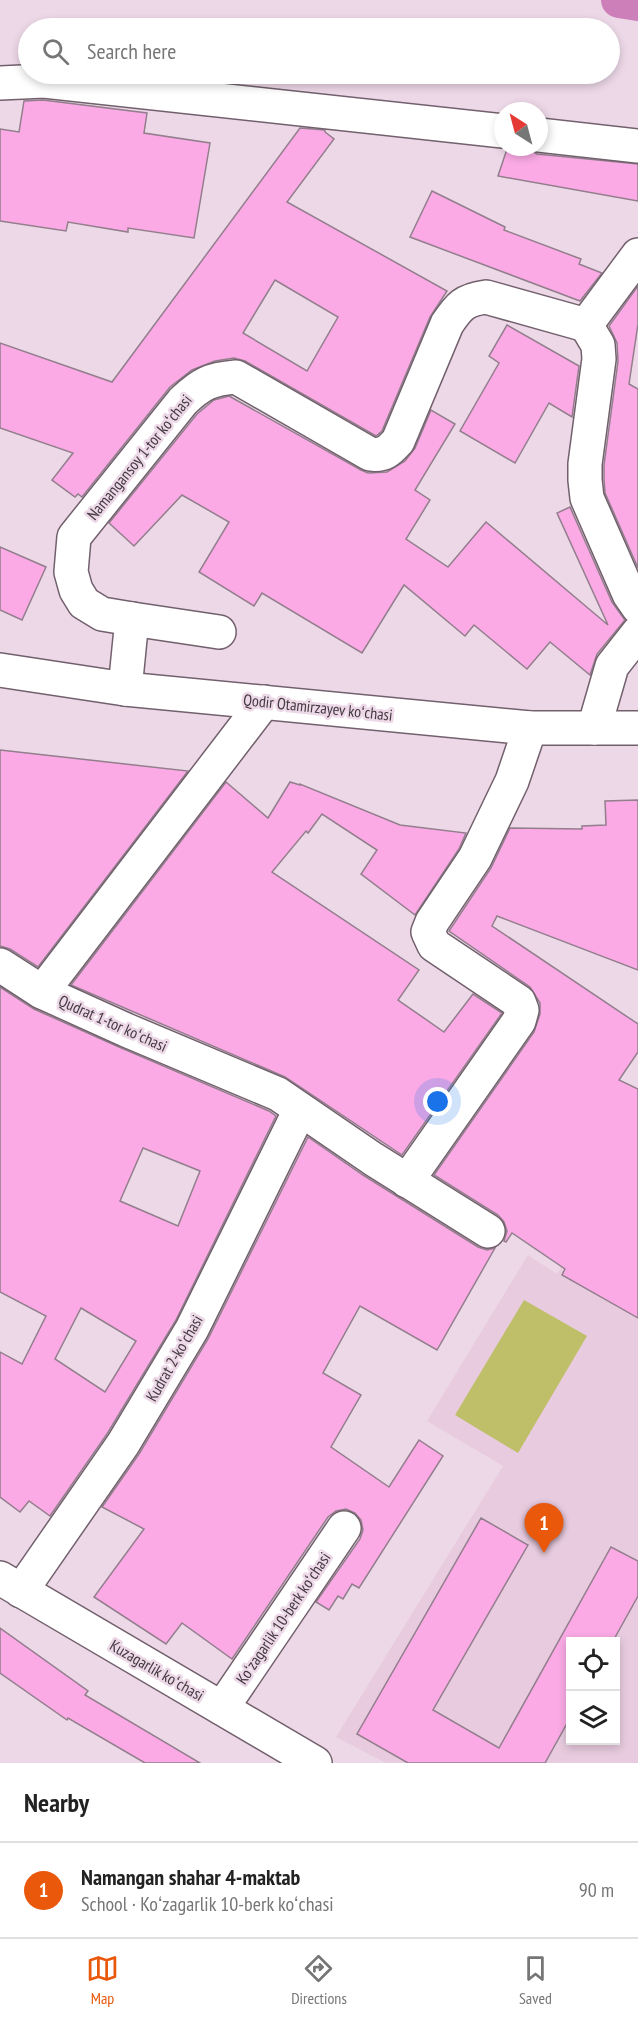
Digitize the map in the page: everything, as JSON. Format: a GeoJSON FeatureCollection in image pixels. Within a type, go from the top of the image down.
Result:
{"type":"FeatureCollection","features":[{"type":"Feature","properties":{"kind":"street"},"geometry":{"type":"LineString","coordinates":[[0,83],[18,82]]}},
{"type":"Feature","properties":{"kind":"street"},"geometry":{"type":"LineString","coordinates":[[72,84],[494,130]]}},
{"type":"Feature","properties":{"kind":"street"},"geometry":{"type":"LineString","coordinates":[[548,136],[638,146]]}},
{"type":"Feature","properties":{"kind":"street"},"geometry":{"type":"LineString","coordinates":[[638,255],[586,326],[598,345],[599,359],[585,464],[587,498],[629,594],[638,607]]}},
{"type":"Feature","properties":{"kind":"street","name":"Namangansoy 1-tor koʻchasi"},"geometry":{"type":"LineString","coordinates":[[132,618],[102,614],[84,603],[76,590],[71,572],[74,537],[183,401],[200,385],[218,378],[236,377],[369,454],[381,456],[398,441],[447,324],[458,308],[471,299],[486,297],[586,326]]}},
{"type":"Feature","properties":{"kind":"street"},"geometry":{"type":"LineString","coordinates":[[125,689],[132,618],[219,632]]}},
{"type":"Feature","properties":{"kind":"street"},"geometry":{"type":"LineString","coordinates":[[594,728],[612,666],[638,633]]}},
{"type":"Feature","properties":{"kind":"street","name":"Qodir Otamirzayev koʻchasi"},"geometry":{"type":"LineString","coordinates":[[0,670],[125,689],[530,728],[638,728]]}},
{"type":"Feature","properties":{"kind":"street","name":"Qudrat 1-tor koʻchasi"},"geometry":{"type":"LineString","coordinates":[[264,702],[42,992],[278,1095],[488,1231]]}},
{"type":"Feature","properties":{"kind":"street"},"geometry":{"type":"LineString","coordinates":[[407,1180],[519,1021],[522,1010],[519,1002],[434,945],[428,932],[432,922],[475,858],[512,780],[530,728]]}},
{"type":"Feature","properties":{"kind":"street"},"geometry":{"type":"LineString","coordinates":[[0,965],[42,992]]}},
{"type":"Feature","properties":{"kind":"street","name":"Kudrat 2-koʻchasi"},"geometry":{"type":"LineString","coordinates":[[10,1584],[123,1444],[192,1329],[300,1110]]}},
{"type":"Feature","properties":{"kind":"street","name":"Koʻzagarlik 10-berk koʻchasi"},"geometry":{"type":"LineString","coordinates":[[222,1708],[344,1528]]}},
{"type":"Feature","properties":{"kind":"street","name":"Kuzagarlik koʻchasi"},"geometry":{"type":"LineString","coordinates":[[10,1584],[222,1708],[304,1761]]}},
{"type":"Feature","properties":{"kind":"shaded area"},"geometry":{"type":"Polygon","coordinates":[[[600,1205],[638,1227],[638,1763],[386,1763],[336,1737],[503,1466],[427,1421],[528,1255],[557,1274],[600,1205]]]}},
{"type":"Feature","properties":{"kind":"shaded area"},"geometry":{"type":"Polygon","coordinates":[[[524,1300],[587,1336],[518,1453],[455,1415],[524,1300]]]}},
{"type":"Feature","properties":{"kind":"building"},"geometry":{"type":"Polygon","coordinates":[[[43,100],[147,113],[144,133],[210,143],[194,238],[128,228],[128,232],[68,222],[66,231],[0,221],[0,129],[19,132],[24,101],[43,100]]]}},
{"type":"Feature","properties":{"kind":"building"},"geometry":{"type":"Polygon","coordinates":[[[300,128],[325,130],[334,139],[287,202],[447,291],[430,317],[382,431],[376,436],[245,361],[234,358],[215,361],[192,370],[170,387],[82,497],[78,494],[75,497],[52,480],[73,453],[0,428],[0,343],[112,382],[300,128]],[[275,280],[243,333],[307,371],[338,317],[275,280]]]}},
{"type":"Feature","properties":{"kind":"building"},"geometry":{"type":"Polygon","coordinates":[[[548,155],[638,164],[638,201],[498,176],[505,156],[548,155]]]}},
{"type":"Feature","properties":{"kind":"building"},"geometry":{"type":"Polygon","coordinates":[[[432,191],[505,227],[504,230],[581,259],[579,264],[602,273],[580,301],[410,237],[432,191]]]}},
{"type":"Feature","properties":{"kind":"building"},"geometry":{"type":"Polygon","coordinates":[[[638,286],[638,324],[629,384],[638,389],[638,568],[605,493],[604,465],[618,361],[617,343],[609,326],[638,286]]]}},
{"type":"Feature","properties":{"kind":"building"},"geometry":{"type":"Polygon","coordinates":[[[507,325],[579,366],[572,417],[549,403],[515,463],[460,431],[499,363],[489,356],[507,325]]]}},
{"type":"Feature","properties":{"kind":"building"},"geometry":{"type":"Polygon","coordinates":[[[229,396],[368,473],[387,472],[405,461],[415,448],[431,410],[455,424],[415,490],[430,500],[406,539],[448,567],[486,522],[608,625],[557,513],[570,507],[612,602],[625,620],[597,654],[590,675],[550,642],[527,669],[474,625],[465,636],[404,585],[362,653],[262,593],[254,606],[199,572],[229,522],[182,495],[134,546],[109,523],[197,414],[214,400],[229,396]]]}},
{"type":"Feature","properties":{"kind":"building"},"geometry":{"type":"Polygon","coordinates":[[[0,547],[46,567],[22,620],[0,610],[0,547]]]}},
{"type":"Feature","properties":{"kind":"building"},"geometry":{"type":"Polygon","coordinates":[[[0,750],[188,771],[38,967],[10,949],[0,946],[0,750]]]}},
{"type":"Feature","properties":{"kind":"building"},"geometry":{"type":"Polygon","coordinates":[[[226,782],[268,818],[290,782],[400,825],[466,833],[459,849],[415,915],[361,874],[377,850],[322,814],[308,833],[306,831],[272,872],[419,970],[398,1000],[444,1032],[473,994],[502,1013],[402,1155],[285,1077],[71,985],[226,782]]]}},
{"type":"Feature","properties":{"kind":"building"},"geometry":{"type":"Polygon","coordinates":[[[638,800],[638,970],[497,916],[492,926],[638,1024],[638,1052],[619,1080],[638,1089],[638,1318],[562,1275],[565,1269],[512,1233],[506,1242],[504,1241],[507,1231],[498,1215],[434,1175],[534,1032],[540,1014],[540,1003],[530,987],[449,931],[491,868],[510,828],[582,829],[582,826],[606,825],[605,801],[638,800]]]}},
{"type":"Feature","properties":{"kind":"building"},"geometry":{"type":"Polygon","coordinates":[[[0,987],[34,1009],[276,1116],[176,1320],[107,1434],[50,1516],[29,1501],[20,1512],[0,1497],[0,1352],[22,1364],[46,1316],[0,1292],[0,987]],[[143,1148],[120,1201],[178,1226],[200,1171],[143,1148]],[[81,1308],[55,1359],[105,1392],[136,1341],[81,1308]]]}},
{"type":"Feature","properties":{"kind":"building"},"geometry":{"type":"Polygon","coordinates":[[[308,1137],[363,1175],[478,1247],[487,1250],[495,1248],[437,1350],[360,1306],[323,1373],[361,1395],[331,1447],[389,1487],[419,1440],[443,1456],[359,1588],[352,1584],[343,1599],[338,1596],[329,1610],[316,1602],[360,1539],[363,1530],[361,1520],[355,1513],[346,1509],[336,1511],[328,1517],[232,1659],[182,1623],[166,1644],[94,1597],[144,1529],[102,1507],[139,1454],[208,1339],[308,1137]]]}},
{"type":"Feature","properties":{"kind":"building"},"geometry":{"type":"Polygon","coordinates":[[[481,1518],[528,1545],[433,1710],[499,1748],[611,1547],[638,1561],[638,1596],[615,1637],[566,1637],[566,1725],[545,1763],[408,1763],[357,1734],[481,1518]]]}},
{"type":"Feature","properties":{"kind":"building"},"geometry":{"type":"Polygon","coordinates":[[[0,1628],[88,1691],[85,1695],[200,1763],[145,1763],[68,1718],[67,1720],[0,1673],[0,1628]]]}},
{"type":"Feature","properties":{"kind":"waterway"},"geometry":{"type":"LineString","coordinates":[[619,0],[638,3]]}},
{"type":"Feature","properties":{"kind":"place","name":"Namangan shahar 4-maktab"},"geometry":{"type":"Point","coordinates":[544,1553]}}]}
